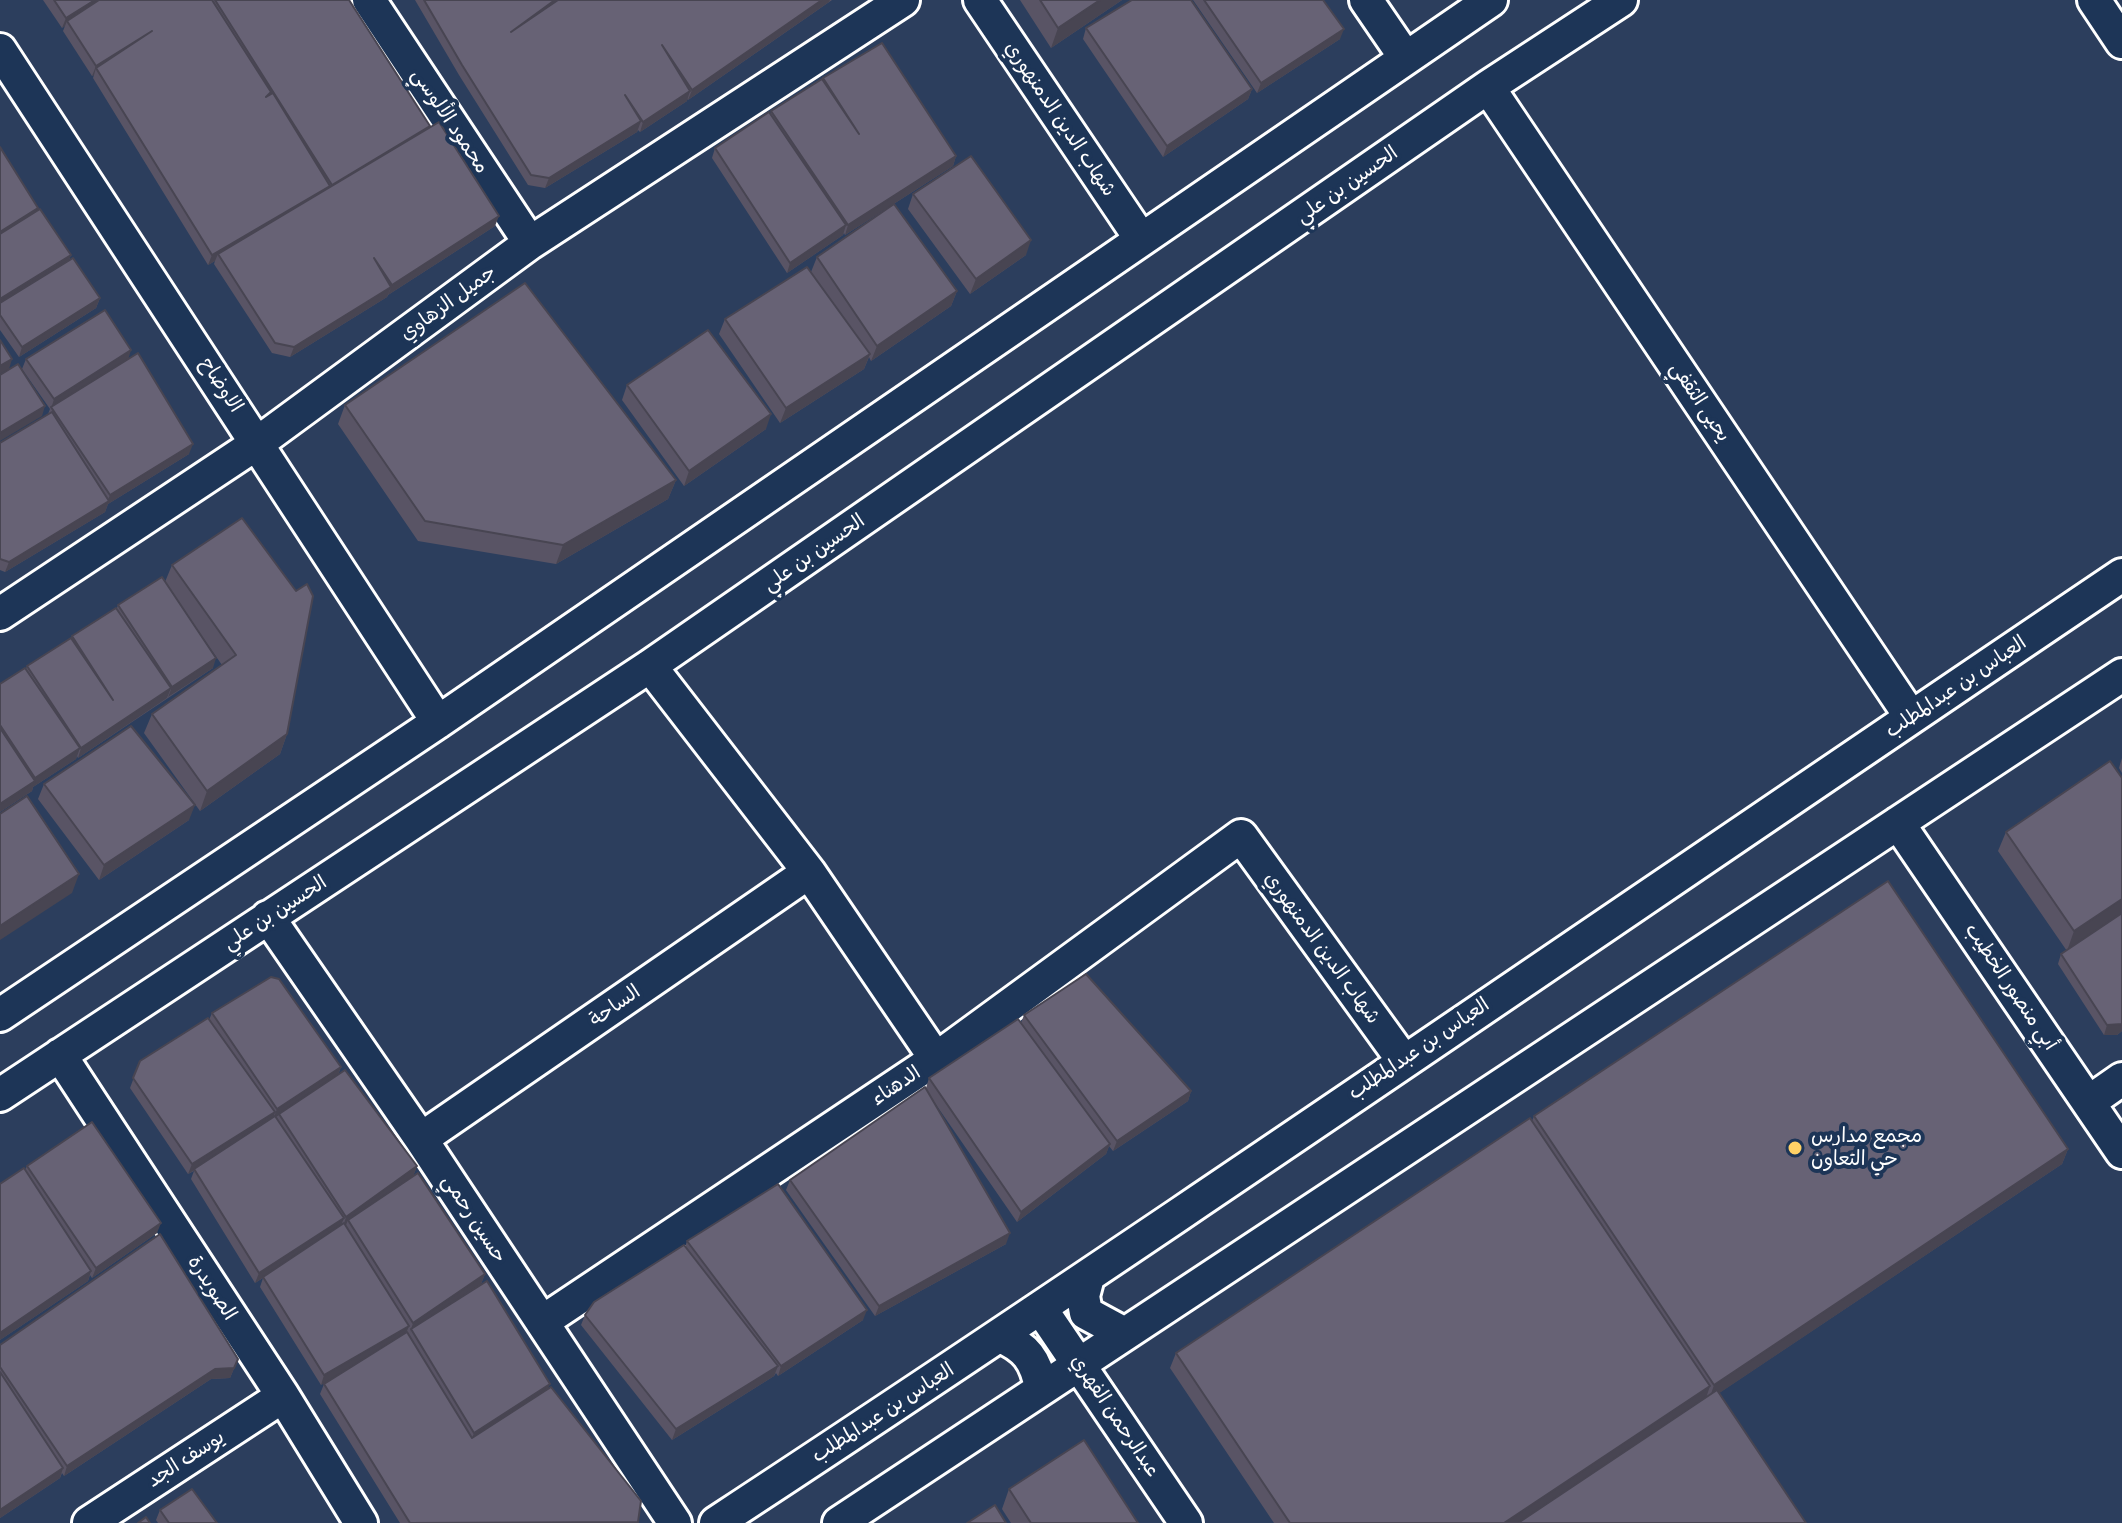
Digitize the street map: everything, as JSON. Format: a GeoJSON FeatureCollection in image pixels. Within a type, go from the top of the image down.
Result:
{"type":"FeatureCollection","features":[{"type":"Feature","properties":{"kind":"street","name":"محمود الألوسي"},"geometry":{"type":"LineString","coordinates":[[369,0],[530,243]]}},
{"type":"Feature","properties":{"kind":"street","name":"جميل الزهاوي"},"geometry":{"type":"LineString","coordinates":[[0,614],[259,442],[530,243],[903,0]]}},
{"type":"Feature","properties":{"kind":"street","name":"شهاب الدين الدمنهوري"},"geometry":{"type":"LineString","coordinates":[[980,0],[1141,239]]}},
{"type":"Feature","properties":{"kind":"street"},"geometry":{"type":"LineString","coordinates":[[1366,0],[1405,57]]}},
{"type":"Feature","properties":{"kind":"street"},"geometry":{"type":"LineString","coordinates":[[0,1015],[438,722],[1491,0]]}},
{"type":"Feature","properties":{"kind":"street","name":"الحسين بن علي"},"geometry":{"type":"LineString","coordinates":[[0,1095],[650,666],[1488,87],[1621,0]]}},
{"type":"Feature","properties":{"kind":"street"},"geometry":{"type":"LineString","coordinates":[[2094,0],[2122,42]]}},
{"type":"Feature","properties":{"kind":"street","name":"الاوضاح"},"geometry":{"type":"LineString","coordinates":[[0,50],[259,442],[438,722]]}},
{"type":"Feature","properties":{"kind":"street","name":"يحيى الثقفي"},"geometry":{"type":"LineString","coordinates":[[1488,87],[1911,717]]}},
{"type":"Feature","properties":{"kind":"street","name":"العباس بن عبدالمطلب"},"geometry":{"type":"LineString","coordinates":[[716,1523],[1041,1309],[1403,1060],[2122,575]]}},
{"type":"Feature","properties":{"kind":"street"},"geometry":{"type":"LineString","coordinates":[[650,666],[809,872],[936,1059]]}},
{"type":"Feature","properties":{"kind":"street"},"geometry":{"type":"LineString","coordinates":[[839,1523],[2122,675]]}},
{"type":"Feature","properties":{"kind":"street","name":"أبي منصور الخطيب"},"geometry":{"type":"LineString","coordinates":[[1898,823],[2122,1152]]}},
{"type":"Feature","properties":{"kind":"street","name":"شهاب الدين الدمنهوري"},"geometry":{"type":"LineString","coordinates":[[1241,836],[1403,1060]]}},
{"type":"Feature","properties":{"kind":"street","name":"الدهناء"},"geometry":{"type":"LineString","coordinates":[[542,1322],[936,1059],[1241,836]]}},
{"type":"Feature","properties":{"kind":"street","name":"الساحة"},"geometry":{"type":"LineString","coordinates":[[421,1139],[809,872]]}},
{"type":"Feature","properties":{"kind":"street","name":"حسين رحمي"},"geometry":{"type":"LineString","coordinates":[[268,917],[421,1139],[675,1523]]}},
{"type":"Feature","properties":{"kind":"street","name":"الصويدرة"},"geometry":{"type":"LineString","coordinates":[[60,1055],[283,1396],[361,1523]]}},
{"type":"Feature","properties":{"kind":"street"},"geometry":{"type":"LineString","coordinates":[[2089,1102],[2122,1079]]}},
{"type":"Feature","properties":{"kind":"street"},"geometry":{"type":"LineString","coordinates":[[1088,1277],[1083,1296],[1086,1313],[1123,1333]]}},
{"type":"Feature","properties":{"kind":"street","name":"عبدالرحمن الفهري"},"geometry":{"type":"LineString","coordinates":[[1041,1309],[1186,1523]]}},
{"type":"Feature","properties":{"kind":"street"},"geometry":{"type":"LineString","coordinates":[[1000,1336],[1021,1345],[1037,1365],[1041,1388]]}},
{"type":"Feature","properties":{"kind":"street","name":"يوسف الجد"},"geometry":{"type":"LineString","coordinates":[[89,1523],[283,1396]]}},
{"type":"Feature","properties":{"kind":"building"},"geometry":{"type":"Polygon","coordinates":[[[54,0],[95,0],[66,18],[54,0]]]}},
{"type":"Feature","properties":{"kind":"building"},"geometry":{"type":"Polygon","coordinates":[[[99,0],[212,0],[271,92],[266,97],[273,93],[330,186],[212,255],[96,68],[152,31],[96,66],[67,21],[99,0]]]}},
{"type":"Feature","properties":{"kind":"building"},"geometry":{"type":"Polygon","coordinates":[[[215,0],[349,0],[430,126],[332,185],[215,0]]]}},
{"type":"Feature","properties":{"kind":"building"},"geometry":{"type":"Polygon","coordinates":[[[424,0],[555,0],[511,32],[558,0],[822,0],[692,90],[662,45],[690,91],[643,122],[625,95],[641,121],[549,178],[531,175],[424,0]]]}},
{"type":"Feature","properties":{"kind":"building"},"geometry":{"type":"Polygon","coordinates":[[[1040,0],[1100,0],[1058,28],[1040,0]]]}},
{"type":"Feature","properties":{"kind":"building"},"geometry":{"type":"Polygon","coordinates":[[[1132,0],[1191,0],[1252,89],[1167,146],[1086,28],[1132,0]]]}},
{"type":"Feature","properties":{"kind":"building"},"geometry":{"type":"Polygon","coordinates":[[[1204,0],[1323,0],[1344,29],[1261,83],[1204,0]]]}},
{"type":"Feature","properties":{"kind":"building"},"geometry":{"type":"Polygon","coordinates":[[[882,43],[956,156],[848,225],[771,111],[822,79],[859,134],[823,78],[882,43]]]}},
{"type":"Feature","properties":{"kind":"building"},"geometry":{"type":"Polygon","coordinates":[[[769,112],[846,225],[790,263],[715,148],[769,112]]]}},
{"type":"Feature","properties":{"kind":"building"},"geometry":{"type":"Polygon","coordinates":[[[439,122],[499,216],[392,285],[374,258],[391,287],[294,347],[275,343],[218,254],[439,122]]]}},
{"type":"Feature","properties":{"kind":"building"},"geometry":{"type":"Polygon","coordinates":[[[0,147],[38,208],[0,232],[0,147]]]}},
{"type":"Feature","properties":{"kind":"building"},"geometry":{"type":"Polygon","coordinates":[[[971,156],[1031,240],[976,279],[913,194],[971,156]]]}},
{"type":"Feature","properties":{"kind":"building"},"geometry":{"type":"Polygon","coordinates":[[[894,204],[957,291],[877,346],[817,257],[894,204]]]}},
{"type":"Feature","properties":{"kind":"building"},"geometry":{"type":"Polygon","coordinates":[[[40,209],[71,255],[0,299],[0,234],[40,209]]]}},
{"type":"Feature","properties":{"kind":"building"},"geometry":{"type":"Polygon","coordinates":[[[73,258],[100,298],[22,347],[0,315],[0,303],[73,258]]]}},
{"type":"Feature","properties":{"kind":"building"},"geometry":{"type":"Polygon","coordinates":[[[807,267],[870,354],[786,408],[725,319],[807,267]]]}},
{"type":"Feature","properties":{"kind":"building"},"geometry":{"type":"Polygon","coordinates":[[[525,283],[676,480],[563,545],[425,521],[345,405],[525,283]]]}},
{"type":"Feature","properties":{"kind":"building"},"geometry":{"type":"Polygon","coordinates":[[[105,310],[131,350],[54,399],[26,359],[105,310]]]}},
{"type":"Feature","properties":{"kind":"building"},"geometry":{"type":"Polygon","coordinates":[[[708,330],[771,414],[689,471],[627,385],[708,330]]]}},
{"type":"Feature","properties":{"kind":"building"},"geometry":{"type":"Polygon","coordinates":[[[0,340],[12,359],[0,366],[0,340]]]}},
{"type":"Feature","properties":{"kind":"building"},"geometry":{"type":"Polygon","coordinates":[[[138,353],[193,444],[110,495],[51,407],[138,353]]]}},
{"type":"Feature","properties":{"kind":"building"},"geometry":{"type":"Polygon","coordinates":[[[18,364],[45,406],[0,433],[0,375],[18,364]]]}},
{"type":"Feature","properties":{"kind":"building"},"geometry":{"type":"Polygon","coordinates":[[[52,412],[109,501],[9,562],[0,559],[0,443],[52,412]]]}},
{"type":"Feature","properties":{"kind":"building"},"geometry":{"type":"Polygon","coordinates":[[[242,518],[296,591],[307,584],[313,596],[287,734],[207,791],[152,714],[236,655],[172,565],[242,518]]]}},
{"type":"Feature","properties":{"kind":"building"},"geometry":{"type":"Polygon","coordinates":[[[162,577],[216,658],[172,687],[118,605],[162,577]]]}},
{"type":"Feature","properties":{"kind":"building"},"geometry":{"type":"Polygon","coordinates":[[[116,608],[171,688],[81,748],[27,666],[71,638],[113,700],[72,636],[116,608]]]}},
{"type":"Feature","properties":{"kind":"building"},"geometry":{"type":"Polygon","coordinates":[[[25,668],[80,748],[35,778],[0,725],[0,684],[25,668]]]}},
{"type":"Feature","properties":{"kind":"building"},"geometry":{"type":"Polygon","coordinates":[[[131,726],[195,805],[104,865],[44,784],[131,726]]]}},
{"type":"Feature","properties":{"kind":"building"},"geometry":{"type":"Polygon","coordinates":[[[0,728],[35,781],[0,804],[0,728]]]}},
{"type":"Feature","properties":{"kind":"building"},"geometry":{"type":"Polygon","coordinates":[[[2110,761],[2122,778],[2122,899],[2074,931],[2006,832],[2110,761]]]}},
{"type":"Feature","properties":{"kind":"building"},"geometry":{"type":"Polygon","coordinates":[[[27,796],[79,874],[0,926],[0,814],[27,796]]]}},
{"type":"Feature","properties":{"kind":"building","name":"مجمع مدارس حي التعاون"},"geometry":{"type":"Polygon","coordinates":[[[1888,881],[2068,1149],[1714,1385],[1534,1116],[1888,881]]]}},
{"type":"Feature","properties":{"kind":"building"},"geometry":{"type":"Polygon","coordinates":[[[2122,913],[2122,1024],[2107,1025],[2061,954],[2122,913]]]}},
{"type":"Feature","properties":{"kind":"building"},"geometry":{"type":"Polygon","coordinates":[[[1086,974],[1191,1091],[1117,1141],[1024,1015],[1086,974]]]}},
{"type":"Feature","properties":{"kind":"building"},"geometry":{"type":"Polygon","coordinates":[[[271,977],[279,979],[341,1067],[277,1109],[212,1013],[271,977]]]}},
{"type":"Feature","properties":{"kind":"building"},"geometry":{"type":"Polygon","coordinates":[[[208,1018],[275,1112],[192,1164],[133,1078],[140,1061],[208,1018]]]}},
{"type":"Feature","properties":{"kind":"building"},"geometry":{"type":"Polygon","coordinates":[[[1018,1019],[1110,1144],[1021,1212],[929,1078],[1018,1019]]]}},
{"type":"Feature","properties":{"kind":"building"},"geometry":{"type":"Polygon","coordinates":[[[345,1070],[417,1166],[346,1217],[279,1114],[345,1070]]]}},
{"type":"Feature","properties":{"kind":"building"},"geometry":{"type":"Polygon","coordinates":[[[925,1087],[1010,1233],[879,1306],[790,1180],[925,1087]]]}},
{"type":"Feature","properties":{"kind":"building"},"geometry":{"type":"Polygon","coordinates":[[[275,1116],[344,1218],[259,1273],[194,1169],[275,1116]]]}},
{"type":"Feature","properties":{"kind":"building"},"geometry":{"type":"Polygon","coordinates":[[[1530,1118],[1710,1386],[1504,1523],[1290,1523],[1176,1353],[1530,1118]]]}},
{"type":"Feature","properties":{"kind":"building"},"geometry":{"type":"Polygon","coordinates":[[[92,1122],[161,1223],[96,1268],[27,1166],[92,1122]]]}},
{"type":"Feature","properties":{"kind":"building"},"geometry":{"type":"Polygon","coordinates":[[[24,1168],[91,1271],[0,1333],[0,1184],[24,1168]]]}},
{"type":"Feature","properties":{"kind":"building"},"geometry":{"type":"Polygon","coordinates":[[[418,1173],[485,1274],[413,1323],[348,1220],[418,1173]]]}},
{"type":"Feature","properties":{"kind":"building"},"geometry":{"type":"Polygon","coordinates":[[[778,1184],[867,1310],[781,1366],[687,1241],[778,1184]]]}},
{"type":"Feature","properties":{"kind":"building"},"geometry":{"type":"Polygon","coordinates":[[[344,1223],[409,1326],[324,1375],[263,1277],[344,1223]]]}},
{"type":"Feature","properties":{"kind":"building"},"geometry":{"type":"Polygon","coordinates":[[[160,1234],[238,1359],[234,1368],[215,1369],[67,1466],[0,1367],[0,1345],[160,1234]]]}},
{"type":"Feature","properties":{"kind":"building"},"geometry":{"type":"Polygon","coordinates":[[[684,1245],[778,1366],[676,1429],[585,1315],[594,1302],[684,1245]]]}},
{"type":"Feature","properties":{"kind":"building"},"geometry":{"type":"Polygon","coordinates":[[[487,1281],[550,1384],[474,1433],[411,1329],[487,1281]]]}},
{"type":"Feature","properties":{"kind":"building"},"geometry":{"type":"Polygon","coordinates":[[[407,1332],[472,1438],[551,1387],[641,1501],[638,1522],[410,1523],[324,1384],[407,1332]]]}},
{"type":"Feature","properties":{"kind":"building"},"geometry":{"type":"Polygon","coordinates":[[[0,1372],[63,1468],[0,1510],[0,1372]]]}},
{"type":"Feature","properties":{"kind":"building"},"geometry":{"type":"Polygon","coordinates":[[[1717,1390],[1806,1523],[1518,1523],[1717,1390]]]}},
{"type":"Feature","properties":{"kind":"building"},"geometry":{"type":"Polygon","coordinates":[[[1084,1440],[1138,1523],[1031,1523],[1009,1489],[1084,1440]]]}},
{"type":"Feature","properties":{"kind":"building"},"geometry":{"type":"Polygon","coordinates":[[[192,1489],[217,1523],[169,1523],[160,1510],[192,1489]]]}},
{"type":"Feature","properties":{"kind":"building"},"geometry":{"type":"Polygon","coordinates":[[[995,1505],[1006,1523],[967,1523],[995,1505]]]}},
{"type":"Feature","properties":{"kind":"place","name":"مجمع مدارس حي التعاون"},"geometry":{"type":"Point","coordinates":[1795,1148]}}]}
